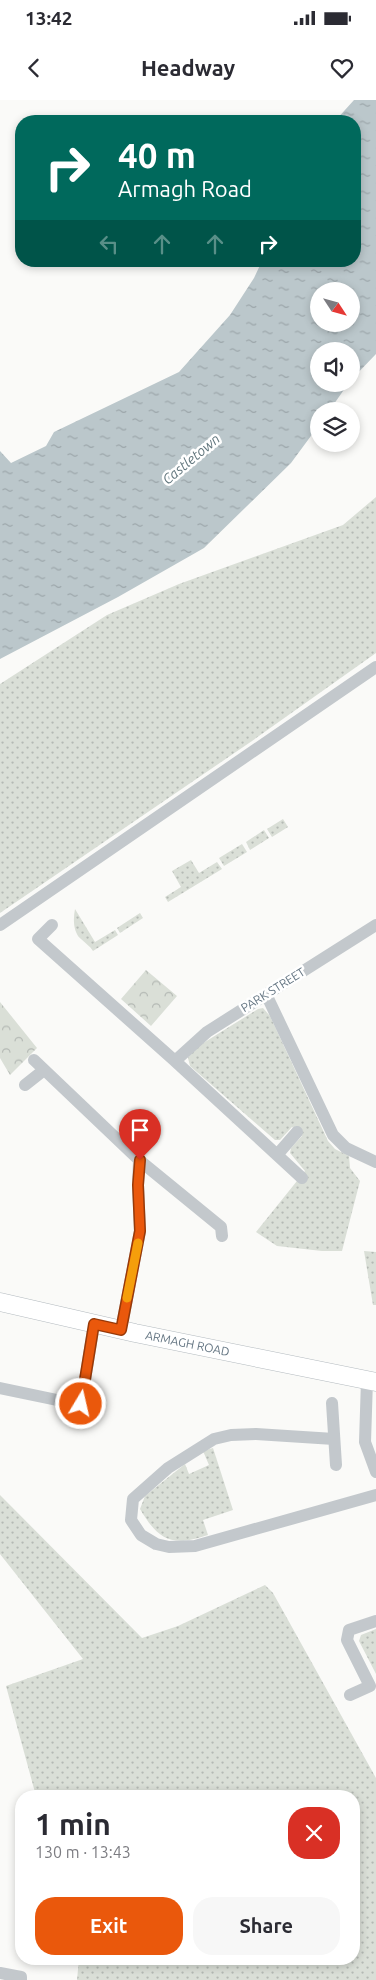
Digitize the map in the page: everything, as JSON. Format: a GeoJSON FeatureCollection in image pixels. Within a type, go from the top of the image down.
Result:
{"type":"FeatureCollection","features":[{"type":"Feature","properties":{"kind":"main road","name":"ARMAGH ROAD"},"geometry":{"type":"LineString","coordinates":[[0,1302],[121,1330],[371,1381]]}},
{"type":"Feature","properties":{"kind":"street"},"geometry":{"type":"LineString","coordinates":[[0,925],[376,666]]}},
{"type":"Feature","properties":{"kind":"street"},"geometry":{"type":"LineString","coordinates":[[52,925],[38,939],[175,1061],[302,1178]]}},
{"type":"Feature","properties":{"kind":"street","name":"PARK STREET"},"geometry":{"type":"LineString","coordinates":[[175,1061],[207,1032],[376,925]]}},
{"type":"Feature","properties":{"kind":"street"},"geometry":{"type":"LineString","coordinates":[[266,994],[333,1135],[346,1148],[376,1162]]}},
{"type":"Feature","properties":{"kind":"street"},"geometry":{"type":"LineString","coordinates":[[34,1060],[140,1160],[222,1227],[222,1236]]}},
{"type":"Feature","properties":{"kind":"street"},"geometry":{"type":"LineString","coordinates":[[25,1085],[44,1070]]}},
{"type":"Feature","properties":{"kind":"street"},"geometry":{"type":"LineString","coordinates":[[277,1155],[297,1132]]}},
{"type":"Feature","properties":{"kind":"street"},"geometry":{"type":"LineString","coordinates":[[121,1330],[140,1231],[138,1185],[140,1160]]}},
{"type":"Feature","properties":{"kind":"street"},"geometry":{"type":"LineString","coordinates":[[0,1388],[81,1404],[94,1324]]}},
{"type":"Feature","properties":{"kind":"street"},"geometry":{"type":"LineString","coordinates":[[371,1381],[365,1442],[376,1472]]}},
{"type":"Feature","properties":{"kind":"street"},"geometry":{"type":"LineString","coordinates":[[332,1403],[336,1465]]}},
{"type":"Feature","properties":{"kind":"street"},"geometry":{"type":"LineString","coordinates":[[334,1439],[256,1434],[231,1435],[214,1439],[168,1468],[133,1500],[131,1520],[141,1536],[156,1544],[182,1548],[196,1546],[376,1495]]}},
{"type":"Feature","properties":{"kind":"street"},"geometry":{"type":"LineString","coordinates":[[350,1695],[370,1686],[347,1640],[349,1630],[376,1621]]}},
{"type":"Feature","properties":{"kind":"street"},"geometry":{"type":"LineString","coordinates":[[0,1974],[21,1977],[21,1980]]}},
{"type":"Feature","properties":{"kind":"green space"},"geometry":{"type":"Polygon","coordinates":[[[376,497],[376,653],[252,741],[0,913],[0,684],[107,615],[179,584],[343,525],[376,497]]]}},
{"type":"Feature","properties":{"kind":"green space"},"geometry":{"type":"Polygon","coordinates":[[[283,819],[288,827],[272,837],[267,829],[283,819]]]}},
{"type":"Feature","properties":{"kind":"green space"},"geometry":{"type":"Polygon","coordinates":[[[264,830],[269,838],[250,850],[246,842],[264,830]]]}},
{"type":"Feature","properties":{"kind":"green space"},"geometry":{"type":"Polygon","coordinates":[[[242,844],[247,852],[224,866],[219,858],[242,844]]]}},
{"type":"Feature","properties":{"kind":"green space"},"geometry":{"type":"Polygon","coordinates":[[[191,860],[199,873],[217,862],[222,869],[168,902],[165,897],[181,887],[172,871],[191,860]]]}},
{"type":"Feature","properties":{"kind":"green space"},"geometry":{"type":"Polygon","coordinates":[[[75,909],[95,942],[115,930],[118,935],[93,951],[76,933],[75,909]]]}},
{"type":"Feature","properties":{"kind":"green space"},"geometry":{"type":"Polygon","coordinates":[[[140,913],[143,918],[120,933],[117,928],[140,913]]]}},
{"type":"Feature","properties":{"kind":"green space"},"geometry":{"type":"Polygon","coordinates":[[[146,970],[177,996],[151,1026],[121,999],[146,970]]]}},
{"type":"Feature","properties":{"kind":"green space"},"geometry":{"type":"Polygon","coordinates":[[[0,1002],[37,1048],[10,1075],[0,1058],[0,1002]]]}},
{"type":"Feature","properties":{"kind":"green space"},"geometry":{"type":"Polygon","coordinates":[[[263,1008],[270,1016],[328,1141],[335,1149],[349,1156],[350,1168],[360,1181],[342,1251],[322,1251],[277,1246],[256,1232],[305,1171],[290,1153],[291,1148],[302,1136],[292,1127],[280,1140],[275,1140],[190,1066],[188,1058],[192,1050],[258,1009],[263,1008]]]}},
{"type":"Feature","properties":{"kind":"green space"},"geometry":{"type":"Polygon","coordinates":[[[364,1251],[376,1252],[376,1305],[373,1305],[364,1251]]]}},
{"type":"Feature","properties":{"kind":"green space"},"geometry":{"type":"Polygon","coordinates":[[[213,1448],[233,1510],[203,1520],[208,1535],[196,1539],[176,1540],[160,1534],[140,1509],[145,1496],[185,1464],[189,1474],[209,1465],[203,1451],[213,1448]]]}},
{"type":"Feature","properties":{"kind":"green space"},"geometry":{"type":"Polygon","coordinates":[[[0,1495],[142,1638],[178,1626],[265,1585],[273,1593],[376,1778],[376,1980],[77,1980],[78,1965],[360,1965],[360,1790],[34,1790],[6,1686],[83,1659],[0,1554],[0,1495]]]}},
{"type":"Feature","properties":{"kind":"green space"},"geometry":{"type":"Polygon","coordinates":[[[376,1629],[376,1674],[359,1641],[361,1635],[376,1629]]]}},
{"type":"Feature","properties":{"kind":"water","name":"Castletown"},"geometry":{"type":"Polygon","coordinates":[[[354,100],[376,100],[376,354],[360,371],[360,342],[310,342],[310,392],[342,392],[335,402],[310,402],[310,437],[291,463],[204,548],[118,597],[0,659],[0,451],[11,463],[46,446],[54,432],[179,372],[230,315],[259,267],[361,267],[361,115],[340,115],[354,100]]]}},
{"type":"Feature","properties":{"kind":"slow traffic"},"geometry":{"type":"LineString","coordinates":[[127,1298],[138,1243]]}},
{"type":"Feature","properties":{"kind":"route"},"geometry":{"type":"LineString","coordinates":[[81,1404],[94,1324],[121,1330],[140,1231],[138,1185],[140,1160]]}}]}
